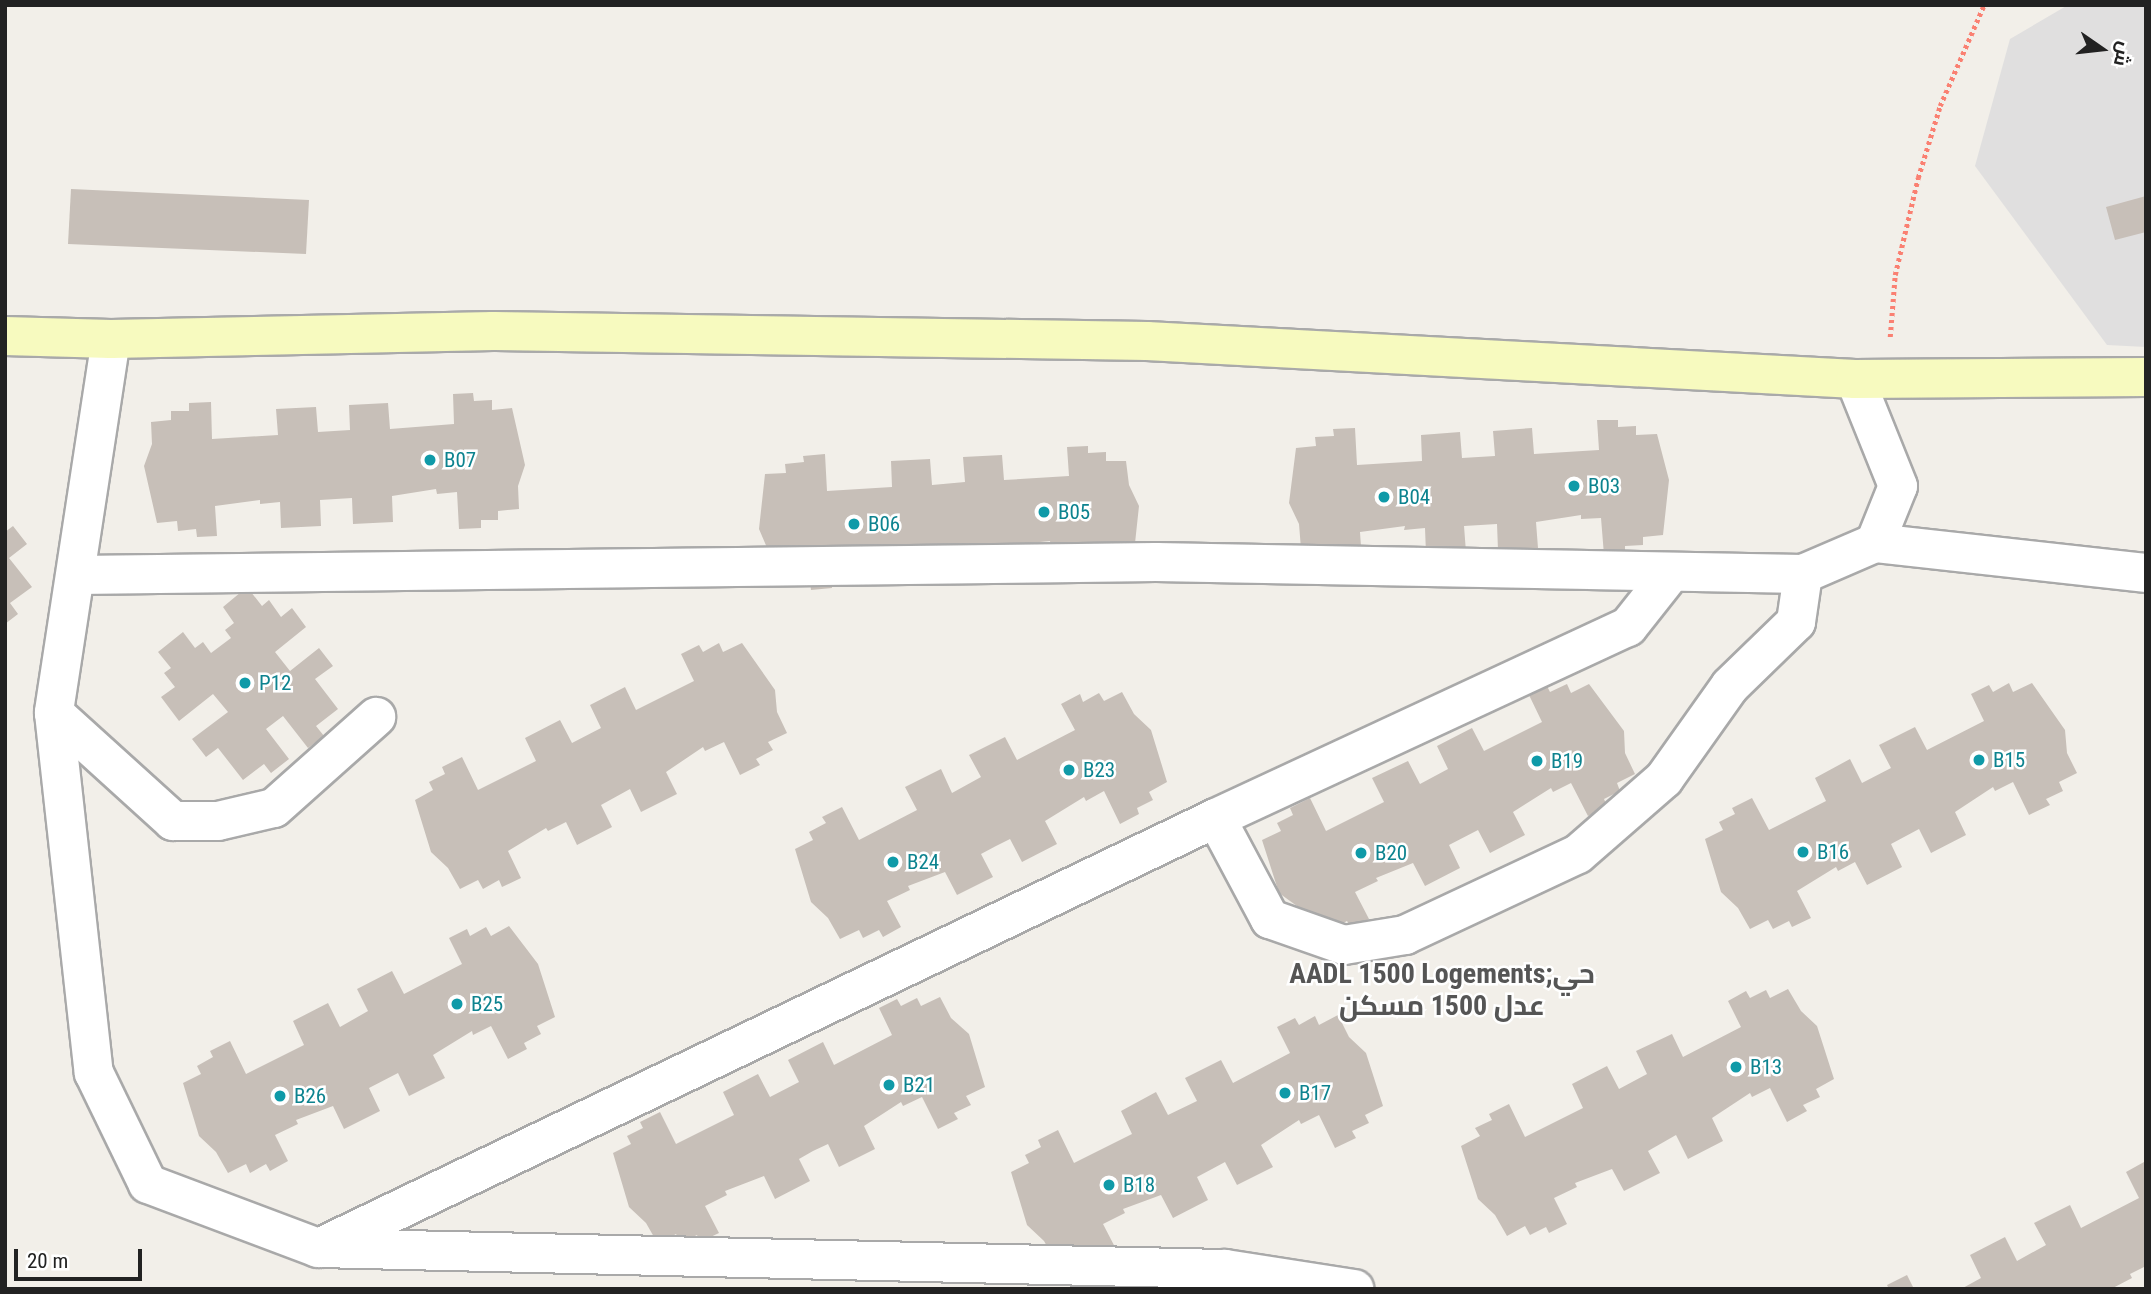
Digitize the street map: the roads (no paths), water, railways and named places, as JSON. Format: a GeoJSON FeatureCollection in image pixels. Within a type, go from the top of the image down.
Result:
{"type":"FeatureCollection","features":[{"type":"Feature","properties":{"kind":"street"},"geometry":{"type":"LineString","coordinates":[[5,336],[111,339],[493,331],[1133,341],[1871,379],[2146,377]]}},
{"type":"Feature","properties":{"kind":"street"},"geometry":{"type":"LineString","coordinates":[[111,339],[54,713],[94,1073],[148,1184],[318,1248],[1225,1269],[1354,1289]]}},
{"type":"Feature","properties":{"kind":"street"},"geometry":{"type":"LineString","coordinates":[[1871,379],[1898,486],[1875,543]]}},
{"type":"Feature","properties":{"kind":"street"},"geometry":{"type":"LineString","coordinates":[[77,575],[1156,562],[1670,574],[1803,574],[1875,543],[2146,573]]}},
{"type":"Feature","properties":{"kind":"street"},"geometry":{"type":"LineString","coordinates":[[318,1248],[1216,817],[1628,626],[1670,574]]}},
{"type":"Feature","properties":{"kind":"street"},"geometry":{"type":"LineString","coordinates":[[1216,817],[1270,919],[1344,945],[1405,934],[1578,854],[1664,779],[1730,686],[1796,622],[1803,574]]}},
{"type":"Feature","properties":{"kind":"street"},"geometry":{"type":"LineString","coordinates":[[54,713],[173,821],[218,821],[274,808],[376,717]]}},
{"type":"Feature","properties":{"kind":"place","name":"B07"},"geometry":{"type":"Point","coordinates":[430,460]}},
{"type":"Feature","properties":{"kind":"place","name":"B03"},"geometry":{"type":"Point","coordinates":[1574,486]}},
{"type":"Feature","properties":{"kind":"place","name":"B04"},"geometry":{"type":"Point","coordinates":[1384,497]}},
{"type":"Feature","properties":{"kind":"place","name":"B05"},"geometry":{"type":"Point","coordinates":[1044,512]}},
{"type":"Feature","properties":{"kind":"place","name":"B06"},"geometry":{"type":"Point","coordinates":[854,524]}},
{"type":"Feature","properties":{"kind":"place","name":"P12"},"geometry":{"type":"Point","coordinates":[245,683]}},
{"type":"Feature","properties":{"kind":"place","name":"B15"},"geometry":{"type":"Point","coordinates":[1979,760]}},
{"type":"Feature","properties":{"kind":"place","name":"B19"},"geometry":{"type":"Point","coordinates":[1537,761]}},
{"type":"Feature","properties":{"kind":"place","name":"B23"},"geometry":{"type":"Point","coordinates":[1069,770]}},
{"type":"Feature","properties":{"kind":"place","name":"B16"},"geometry":{"type":"Point","coordinates":[1803,852]}},
{"type":"Feature","properties":{"kind":"place","name":"B20"},"geometry":{"type":"Point","coordinates":[1361,853]}},
{"type":"Feature","properties":{"kind":"place","name":"B24"},"geometry":{"type":"Point","coordinates":[893,862]}},
{"type":"Feature","properties":{"kind":"place","name":"B25"},"geometry":{"type":"Point","coordinates":[457,1004]}},
{"type":"Feature","properties":{"kind":"place","name":"B13"},"geometry":{"type":"Point","coordinates":[1736,1067]}},
{"type":"Feature","properties":{"kind":"place","name":"B21"},"geometry":{"type":"Point","coordinates":[889,1085]}},
{"type":"Feature","properties":{"kind":"place","name":"B17"},"geometry":{"type":"Point","coordinates":[1285,1093]}},
{"type":"Feature","properties":{"kind":"place","name":"B26"},"geometry":{"type":"Point","coordinates":[280,1096]}},
{"type":"Feature","properties":{"kind":"place","name":"B18"},"geometry":{"type":"Point","coordinates":[1109,1185]}},
{"type":"Feature","properties":{"kind":"district","name":"AADL 1500 Logements;حي عدل 1500 مسكن"},"geometry":{"type":"Point","coordinates":[1442,990]}}]}
